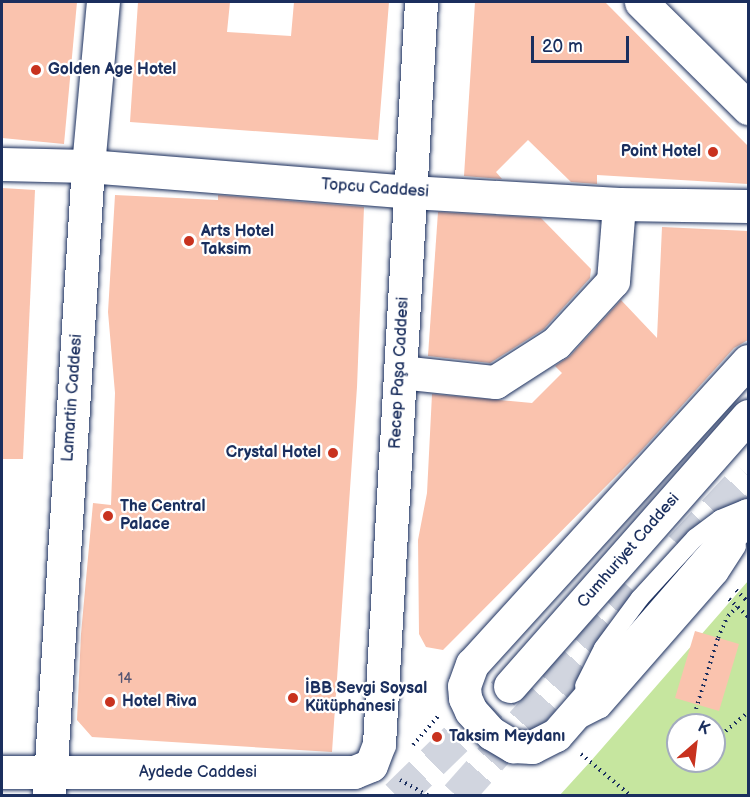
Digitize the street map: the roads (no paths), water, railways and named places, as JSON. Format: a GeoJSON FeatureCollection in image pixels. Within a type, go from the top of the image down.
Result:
{"type":"FeatureCollection","features":[{"type":"Feature","properties":{"kind":"street","name":"Lamartin Caddesi"},"geometry":{"type":"LineString","coordinates":[[49,784],[88,166],[103,2]]}},
{"type":"Feature","properties":{"kind":"street","name":"Recep Paşa Caddesi"},"geometry":{"type":"LineString","coordinates":[[379,744],[421,2]]}},
{"type":"Feature","properties":{"kind":"street"},"geometry":{"type":"LineString","coordinates":[[641,2],[748,108]]}},
{"type":"Feature","properties":{"kind":"street","name":"Topcu Caddesi"},"geometry":{"type":"LineString","coordinates":[[2,164],[88,166],[410,192],[619,204],[748,206]]}},
{"type":"Feature","properties":{"kind":"street"},"geometry":{"type":"LineString","coordinates":[[400,372],[495,382],[556,343],[613,281],[619,204]]}},
{"type":"Feature","properties":{"kind":"street"},"geometry":{"type":"LineString","coordinates":[[748,362],[472,664],[464,686],[465,698],[481,724],[513,746],[532,747],[559,732],[748,516]]}},
{"type":"Feature","properties":{"kind":"street","name":"Cumhuriyet Caddesi"},"geometry":{"type":"LineString","coordinates":[[510,686],[748,416]]}},
{"type":"Feature","properties":{"kind":"street","name":"Aydede Caddesi"},"geometry":{"type":"LineString","coordinates":[[2,772],[49,784],[354,772],[372,765],[379,744]]}},
{"type":"Feature","properties":{"kind":"lane"},"geometry":{"type":"LineString","coordinates":[[559,732],[603,648],[640,598],[695,538],[720,519],[748,508]]}},
{"type":"Feature","properties":{"kind":"lane"},"geometry":{"type":"LineString","coordinates":[[559,732],[602,709],[723,569],[748,524]]}},
{"type":"Feature","properties":{"kind":"tunnel"},"geometry":{"type":"LineString","coordinates":[[681,547],[748,475]]}},
{"type":"Feature","properties":{"kind":"tunnel"},"geometry":{"type":"LineString","coordinates":[[457,796],[637,593]]}},
{"type":"Feature","properties":{"kind":"tunnel"},"geometry":{"type":"LineString","coordinates":[[397,796],[510,686]]}},
{"type":"Feature","properties":{"kind":"place","name":"Golden Age Hotel"},"geometry":{"type":"Point","coordinates":[36,70]}},
{"type":"Feature","properties":{"kind":"place","name":"Point Hotel"},"geometry":{"type":"Point","coordinates":[713,152]}},
{"type":"Feature","properties":{"kind":"place","name":"Arts Hotel Taksim"},"geometry":{"type":"Point","coordinates":[189,241]}},
{"type":"Feature","properties":{"kind":"place","name":"Crystal Hotel"},"geometry":{"type":"Point","coordinates":[333,453]}},
{"type":"Feature","properties":{"kind":"place","name":"The Central Palace"},"geometry":{"type":"Point","coordinates":[108,516]}},
{"type":"Feature","properties":{"kind":"place","name":"İBB Sevgi Soysal Kütüphanesi"},"geometry":{"type":"Point","coordinates":[293,698]}},
{"type":"Feature","properties":{"kind":"place","name":"Hotel Riva"},"geometry":{"type":"Point","coordinates":[110,702]}},
{"type":"Feature","properties":{"kind":"place","name":"Taksim Meydanı"},"geometry":{"type":"Point","coordinates":[437,737]}}]}
